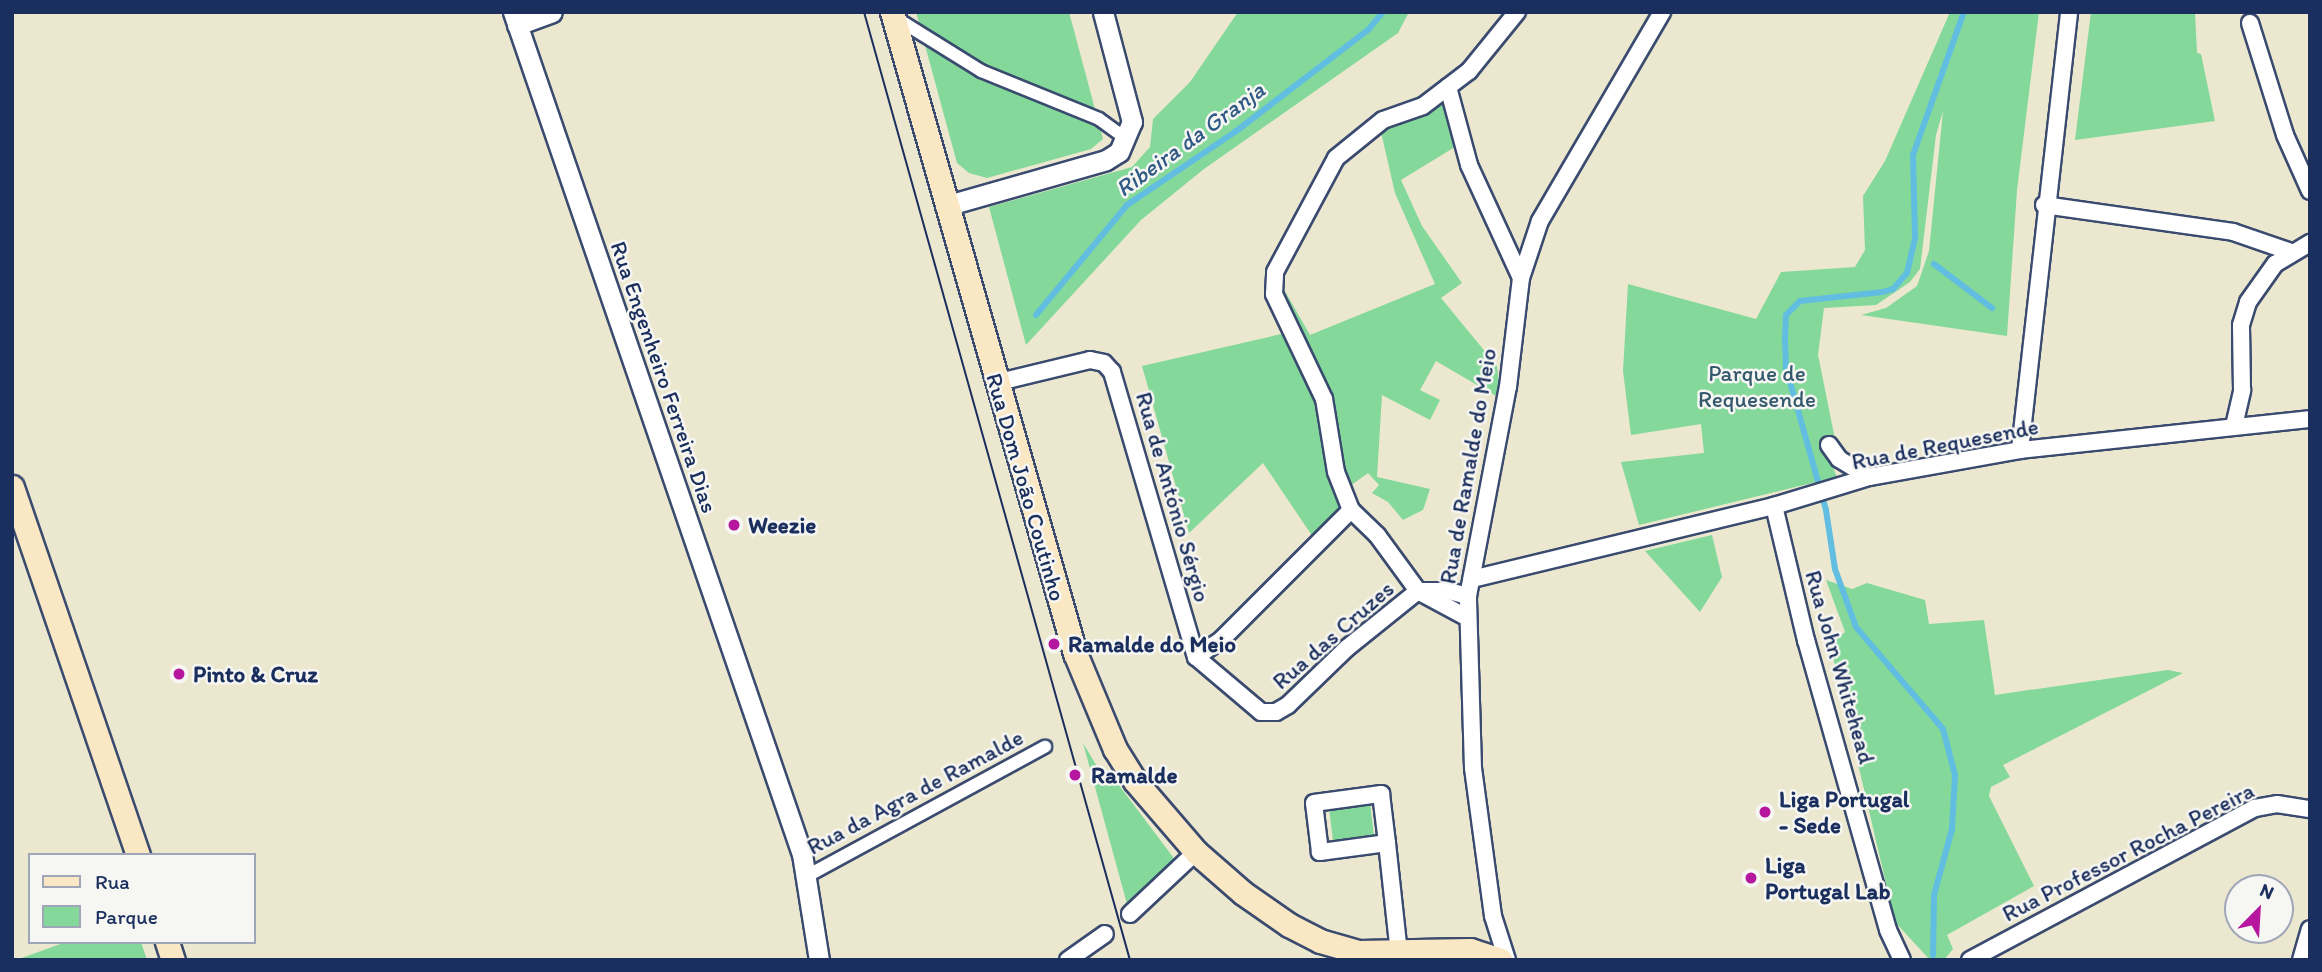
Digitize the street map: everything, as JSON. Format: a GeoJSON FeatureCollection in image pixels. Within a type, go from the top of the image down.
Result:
{"type":"FeatureCollection","features":[{"type":"Feature","properties":{"kind":"main road","name":"Rua Dom João Coutinho"},"geometry":{"type":"LineString","coordinates":[[893,14],[995,383],[1075,653],[1115,749],[1196,852],[1243,893],[1320,941],[1358,952],[1399,954],[1470,950],[1500,960]]}},
{"type":"Feature","properties":{"kind":"main road"},"geometry":{"type":"LineString","coordinates":[[12,487],[137,853]]}},
{"type":"Feature","properties":{"kind":"street"},"geometry":{"type":"LineString","coordinates":[[945,206],[1106,160],[1119,152],[1127,139],[1132,122],[1103,12]]}},
{"type":"Feature","properties":{"kind":"street"},"geometry":{"type":"LineString","coordinates":[[1418,591],[1377,535],[1351,510],[1336,472],[1324,399],[1274,294],[1275,272],[1336,158],[1383,120],[1423,106],[1469,71],[1517,12]]}},
{"type":"Feature","properties":{"kind":"street","name":"Rua de Ramalde do Meio"},"geometry":{"type":"LineString","coordinates":[[1507,960],[1493,916],[1473,768],[1466,617],[1468,596],[1508,387],[1521,278],[1539,221],[1662,12]]}},
{"type":"Feature","properties":{"kind":"street"},"geometry":{"type":"LineString","coordinates":[[2020,450],[2044,205],[2068,12]]}},
{"type":"Feature","properties":{"kind":"street"},"geometry":{"type":"LineString","coordinates":[[515,19],[548,13]]}},
{"type":"Feature","properties":{"kind":"street"},"geometry":{"type":"LineString","coordinates":[[893,14],[981,71],[1099,119],[1127,139]]}},
{"type":"Feature","properties":{"kind":"street","name":"Rua Engenheiro Ferreira Dias"},"geometry":{"type":"LineString","coordinates":[[515,19],[807,876],[819,960]]}},
{"type":"Feature","properties":{"kind":"street"},"geometry":{"type":"LineString","coordinates":[[2250,23],[2285,135],[2310,191]]}},
{"type":"Feature","properties":{"kind":"street"},"geometry":{"type":"LineString","coordinates":[[1448,87],[1469,165],[1521,278]]}},
{"type":"Feature","properties":{"kind":"street"},"geometry":{"type":"LineString","coordinates":[[2044,205],[2233,232],[2291,252]]}},
{"type":"Feature","properties":{"kind":"street"},"geometry":{"type":"LineString","coordinates":[[2234,426],[2242,390],[2241,325],[2248,302],[2275,264],[2310,243]]}},
{"type":"Feature","properties":{"kind":"street","name":"Rua de António Sérgio"},"geometry":{"type":"LineString","coordinates":[[995,383],[1090,360],[1104,363],[1112,372],[1196,657]]}},
{"type":"Feature","properties":{"kind":"street","name":"Rua de Requesende"},"geometry":{"type":"LineString","coordinates":[[1472,579],[1774,506],[1834,490],[1869,477],[2020,450],[2310,419]]}},
{"type":"Feature","properties":{"kind":"street"},"geometry":{"type":"LineString","coordinates":[[1829,445],[1847,466],[1869,477]]}},
{"type":"Feature","properties":{"kind":"street","name":"Rua John Whitehead"},"geometry":{"type":"LineString","coordinates":[[1774,506],[1806,640],[1888,930],[1902,960]]}},
{"type":"Feature","properties":{"kind":"street"},"geometry":{"type":"LineString","coordinates":[[1196,657],[1221,640],[1351,510]]}},
{"type":"Feature","properties":{"kind":"street","name":"Rua das Cruzes"},"geometry":{"type":"LineString","coordinates":[[1418,591],[1466,617]]}},
{"type":"Feature","properties":{"kind":"street","name":"Rua das Cruzes"},"geometry":{"type":"LineString","coordinates":[[1196,657],[1250,705],[1261,712],[1276,712],[1418,591],[1449,591],[1468,596]]}},
{"type":"Feature","properties":{"kind":"street","name":"Rua da Agra de Ramalde"},"geometry":{"type":"LineString","coordinates":[[807,876],[1045,747]]}},
{"type":"Feature","properties":{"kind":"street"},"geometry":{"type":"LineString","coordinates":[[1387,844],[1320,852],[1314,803],[1381,794],[1387,844],[1399,954]]}},
{"type":"Feature","properties":{"kind":"street","name":"Rua Professor Rocha Pereira"},"geometry":{"type":"LineString","coordinates":[[1970,960],[2255,808],[2277,804],[2310,809]]}},
{"type":"Feature","properties":{"kind":"street"},"geometry":{"type":"LineString","coordinates":[[1130,914],[1196,852]]}},
{"type":"Feature","properties":{"kind":"street"},"geometry":{"type":"LineString","coordinates":[[2301,960],[2310,929]]}},
{"type":"Feature","properties":{"kind":"street"},"geometry":{"type":"LineString","coordinates":[[1068,960],[1105,934]]}},
{"type":"Feature","properties":{"kind":"green space"},"geometry":{"type":"Polygon","coordinates":[[[916,12],[1069,12],[1103,139],[1091,149],[987,178],[969,173],[957,163],[916,12]]]}},
{"type":"Feature","properties":{"kind":"green space"},"geometry":{"type":"Polygon","coordinates":[[[1238,12],[1409,12],[1398,33],[1204,169],[1141,220],[1026,345],[989,207],[1132,167],[1150,147],[1153,119],[1190,82],[1238,12]]]}},
{"type":"Feature","properties":{"kind":"green space","name":"Parque de Requesende"},"geometry":{"type":"Polygon","coordinates":[[[1950,12],[2039,12],[2017,190],[2007,336],[1861,315],[1886,308],[1917,286],[1929,251],[1943,111],[1936,135],[1920,269],[1910,282],[1876,305],[1824,308],[1818,355],[1834,434],[1826,451],[1837,477],[1639,525],[1621,462],[1704,453],[1701,424],[1631,435],[1623,371],[1628,284],[1756,319],[1781,272],[1855,267],[1865,250],[1863,196],[1885,161],[1950,12]]]}},
{"type":"Feature","properties":{"kind":"green space"},"geometry":{"type":"Polygon","coordinates":[[[2091,12],[2195,12],[2197,53],[2201,54],[2215,121],[2075,140],[2091,12]]]}},
{"type":"Feature","properties":{"kind":"green space"},"geometry":{"type":"Polygon","coordinates":[[[1448,87],[1463,142],[1401,180],[1422,226],[1462,283],[1441,298],[1497,366],[1501,399],[1436,361],[1420,390],[1440,400],[1430,420],[1382,395],[1377,477],[1430,489],[1423,510],[1403,520],[1388,502],[1372,493],[1379,485],[1368,473],[1343,491],[1351,510],[1317,543],[1263,463],[1189,533],[1142,366],[1290,332],[1322,399],[1330,436],[1324,399],[1274,294],[1275,272],[1336,158],[1383,120],[1423,106],[1448,87]],[[1381,132],[1343,160],[1282,270],[1282,286],[1310,335],[1435,284],[1395,193],[1381,132]]]}},
{"type":"Feature","properties":{"kind":"green space"},"geometry":{"type":"Polygon","coordinates":[[[1712,535],[1722,577],[1700,612],[1645,551],[1712,535]]]}},
{"type":"Feature","properties":{"kind":"green space"},"geometry":{"type":"Polygon","coordinates":[[[1826,580],[1852,589],[1867,583],[1925,600],[1929,624],[1984,620],[1995,695],[2168,670],[2183,673],[2003,765],[2010,777],[1991,787],[1989,796],[2034,886],[1947,935],[1953,949],[1944,960],[1930,960],[1895,922],[1830,644],[1845,632],[1826,580]]]}},
{"type":"Feature","properties":{"kind":"green space"},"geometry":{"type":"Polygon","coordinates":[[[1083,743],[1105,780],[1112,776],[1176,861],[1127,904],[1083,743]]]}},
{"type":"Feature","properties":{"kind":"green space"},"geometry":{"type":"Polygon","coordinates":[[[1370,802],[1374,837],[1333,841],[1329,807],[1370,802]]]}},
{"type":"Feature","properties":{"kind":"green space"},"geometry":{"type":"Polygon","coordinates":[[[60,944],[142,944],[147,960],[16,960],[60,944]]]}},
{"type":"Feature","properties":{"kind":"waterway","name":"Ribeira da Granja"},"geometry":{"type":"LineString","coordinates":[[1036,315],[1127,205],[1235,132],[1368,30],[1383,12]]}},
{"type":"Feature","properties":{"kind":"waterway","name":"Ribeira da Granja"},"geometry":{"type":"LineString","coordinates":[[1933,955],[1934,895],[1952,829],[1955,775],[1943,729],[1856,627],[1835,569],[1826,510],[1786,368],[1785,340],[1786,315],[1800,301],[1883,292],[1893,289],[1907,273],[1915,237],[1913,155],[1964,12]]}},
{"type":"Feature","properties":{"kind":"waterway"},"geometry":{"type":"LineString","coordinates":[[1934,264],[1992,308]]}},
{"type":"Feature","properties":{"kind":"tram line"},"geometry":{"type":"LineString","coordinates":[[864,12],[1130,960]]}},
{"type":"Feature","properties":{"kind":"place","name":"Weezie"},"geometry":{"type":"Point","coordinates":[734,525]}},
{"type":"Feature","properties":{"kind":"place","name":"Ramalde do Meio"},"geometry":{"type":"Point","coordinates":[1054,644]}},
{"type":"Feature","properties":{"kind":"place","name":"Pinto & Cruz"},"geometry":{"type":"Point","coordinates":[179,674]}},
{"type":"Feature","properties":{"kind":"place","name":"Ramalde"},"geometry":{"type":"Point","coordinates":[1075,775]}},
{"type":"Feature","properties":{"kind":"place","name":"Liga Portugal - Sede"},"geometry":{"type":"Point","coordinates":[1765,812]}},
{"type":"Feature","properties":{"kind":"place","name":"Liga Portugal Lab"},"geometry":{"type":"Point","coordinates":[1751,878]}}]}
